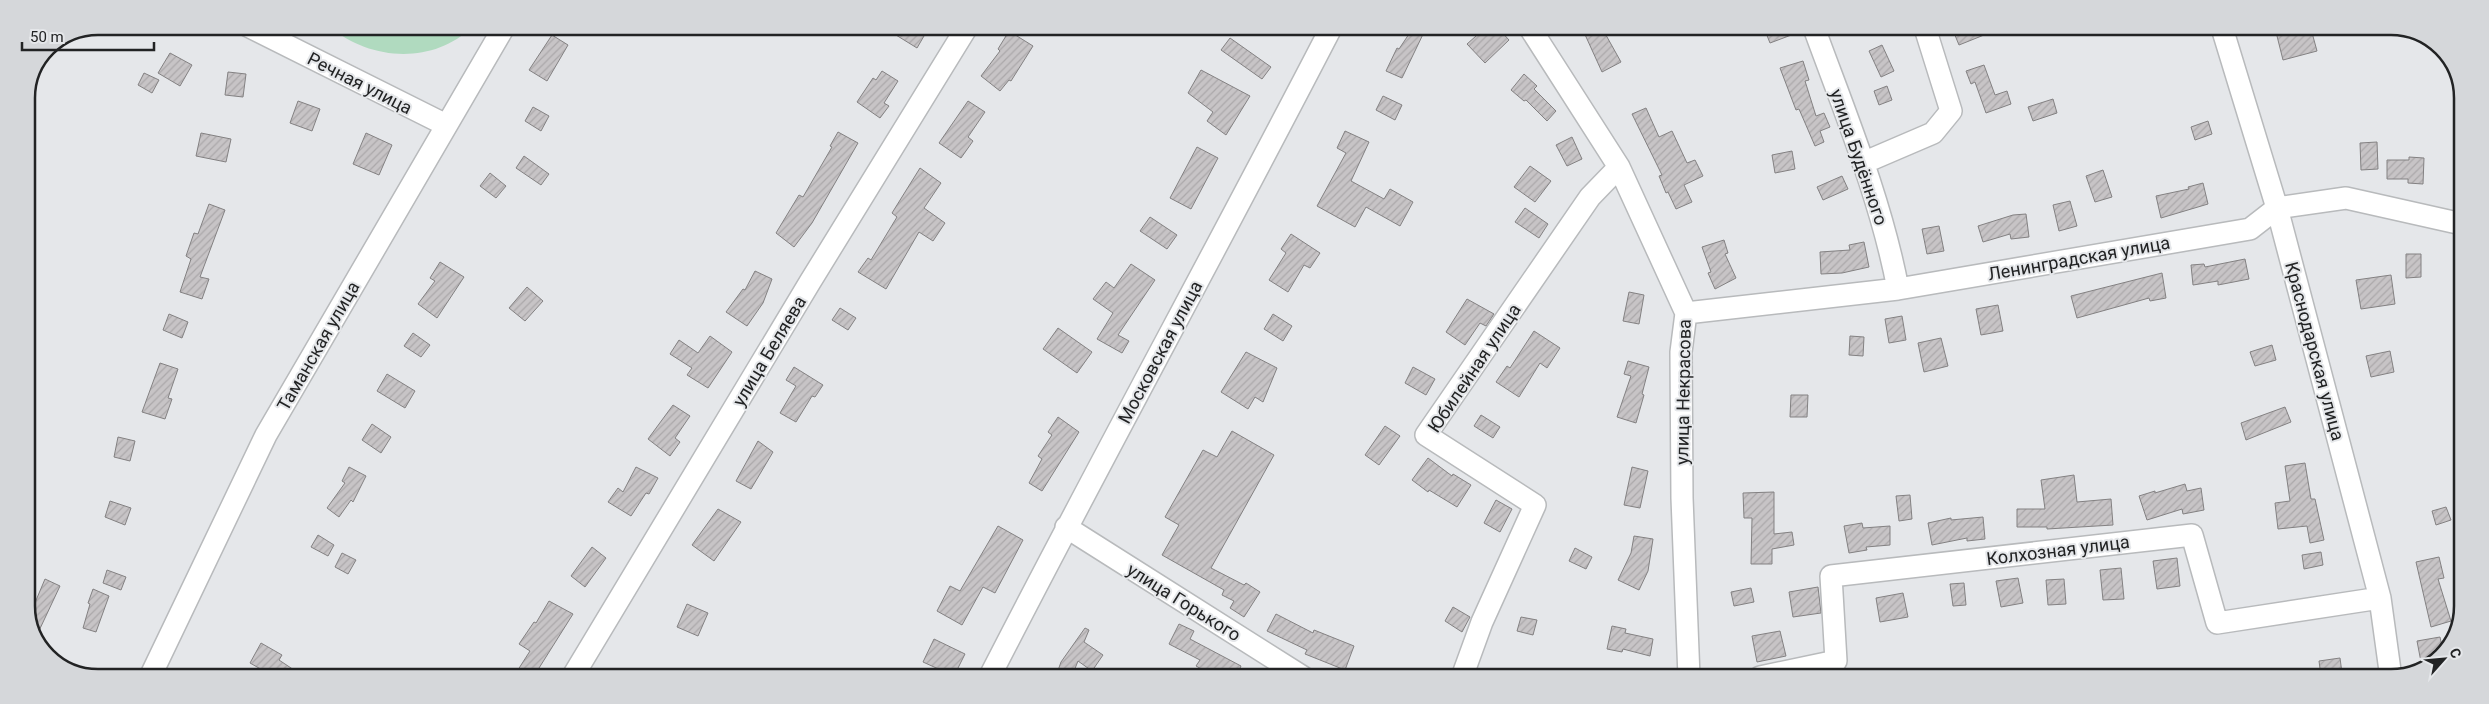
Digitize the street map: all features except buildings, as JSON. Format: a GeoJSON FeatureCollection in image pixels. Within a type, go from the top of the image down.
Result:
{"type":"FeatureCollection","features":[{"type":"Feature","properties":{"kind":"street","name":"Речная улица"},"geometry":{"type":"LineString","coordinates":[[266,35],[446,125]]}},
{"type":"Feature","properties":{"kind":"street","name":"Таманская улица"},"geometry":{"type":"LineString","coordinates":[[154,669],[266,435],[499,35]]}},
{"type":"Feature","properties":{"kind":"street","name":"улица Беляева"},"geometry":{"type":"LineString","coordinates":[[577,669],[810,282],[962,35]]}},
{"type":"Feature","properties":{"kind":"street","name":"Московская улица"},"geometry":{"type":"LineString","coordinates":[[994,669],[1066,527],[1249,186],[1327,35]]}},
{"type":"Feature","properties":{"kind":"street","name":"улица Некрасова"},"geometry":{"type":"LineString","coordinates":[[1534,35],[1619,168],[1686,313],[1681,352],[1682,498],[1688,669]]}},
{"type":"Feature","properties":{"kind":"street","name":"улица Будённого"},"geometry":{"type":"LineString","coordinates":[[1817,35],[1863,163],[1892,255],[1898,288]]}},
{"type":"Feature","properties":{"kind":"street"},"geometry":{"type":"LineString","coordinates":[[1863,163],[1933,133],[1950,111],[1927,35]]}},
{"type":"Feature","properties":{"kind":"street","name":"Краснодарская улица"},"geometry":{"type":"LineString","coordinates":[[2224,35],[2276,208],[2380,598],[2390,669]]}},
{"type":"Feature","properties":{"kind":"street","name":"Юбилейная улица"},"geometry":{"type":"LineString","coordinates":[[1465,669],[1482,622],[1535,505],[1426,435],[1590,197],[1619,168]]}},
{"type":"Feature","properties":{"kind":"street"},"geometry":{"type":"LineString","coordinates":[[2276,208],[2346,198],[2454,222]]}},
{"type":"Feature","properties":{"kind":"street","name":"Ленинградская улица"},"geometry":{"type":"LineString","coordinates":[[1686,313],[1898,288],[2250,229],[2276,208]]}},
{"type":"Feature","properties":{"kind":"street","name":"улица Горького"},"geometry":{"type":"LineString","coordinates":[[1066,527],[1290,669]]}},
{"type":"Feature","properties":{"kind":"street","name":"Колхозная улица"},"geometry":{"type":"LineString","coordinates":[[1801,669],[1836,662],[1831,576],[2192,535],[2217,623],[2380,598]]}},
{"type":"Feature","properties":{"kind":"green space"},"geometry":{"type":"Polygon","coordinates":[[[341,35],[461,35],[439,48],[420,53],[401,54],[382,52],[341,35]]]}}]}
